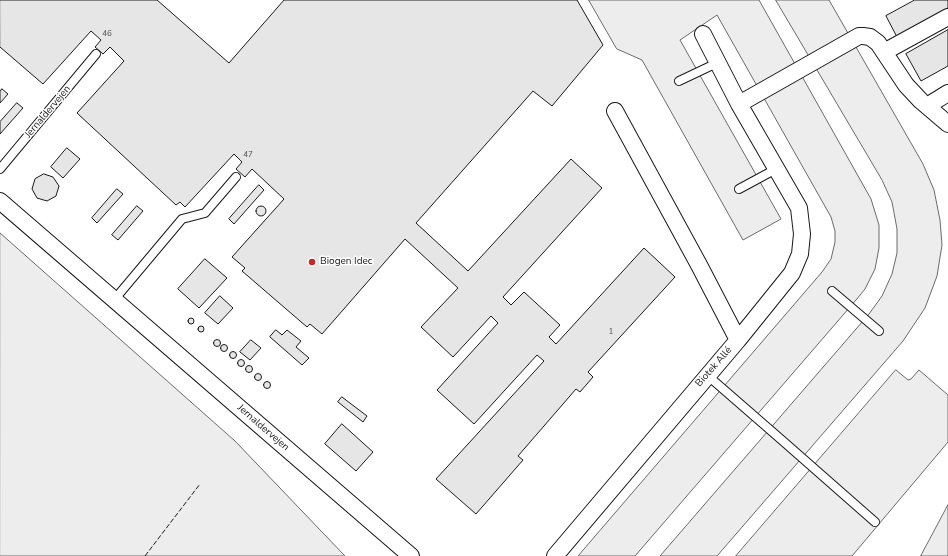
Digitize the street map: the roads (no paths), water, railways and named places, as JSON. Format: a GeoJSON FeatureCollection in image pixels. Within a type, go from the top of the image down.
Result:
{"type":"FeatureCollection","features":[{"type":"Feature","properties":{"kind":"street"},"geometry":{"type":"LineString","coordinates":[[884,52],[948,17]]}},
{"type":"Feature","properties":{"kind":"street"},"geometry":{"type":"LineString","coordinates":[[703,34],[739,104],[799,208],[802,234],[800,254],[792,273],[738,340]]}},
{"type":"Feature","properties":{"kind":"street"},"geometry":{"type":"LineString","coordinates":[[739,104],[859,36],[863,36],[870,37],[878,43],[906,85],[948,124]]}},
{"type":"Feature","properties":{"kind":"street"},"geometry":{"type":"LineString","coordinates":[[927,106],[948,93]]}},
{"type":"Feature","properties":{"kind":"street","name":"Biotek Allé"},"geometry":{"type":"LineString","coordinates":[[556,556],[738,340],[615,111]]}},
{"type":"Feature","properties":{"kind":"street","name":"Jernaldervejen"},"geometry":{"type":"LineString","coordinates":[[0,201],[411,556]]}},
{"type":"Feature","properties":{"kind":"lane","name":"Jernaldervejen"},"geometry":{"type":"LineString","coordinates":[[0,169],[96,54]]}},
{"type":"Feature","properties":{"kind":"lane"},"geometry":{"type":"LineString","coordinates":[[679,81],[717,63]]}},
{"type":"Feature","properties":{"kind":"lane"},"geometry":{"type":"LineString","coordinates":[[739,190],[776,169]]}},
{"type":"Feature","properties":{"kind":"lane"},"geometry":{"type":"LineString","coordinates":[[114,300],[182,219],[205,213],[236,177]]}},
{"type":"Feature","properties":{"kind":"lane"},"geometry":{"type":"LineString","coordinates":[[832,290],[879,331]]}},
{"type":"Feature","properties":{"kind":"lane"},"geometry":{"type":"LineString","coordinates":[[707,375],[875,522]]}},
{"type":"Feature","properties":{"kind":"place","name":"Biogen Idec"},"geometry":{"type":"Point","coordinates":[312,262]}}]}
